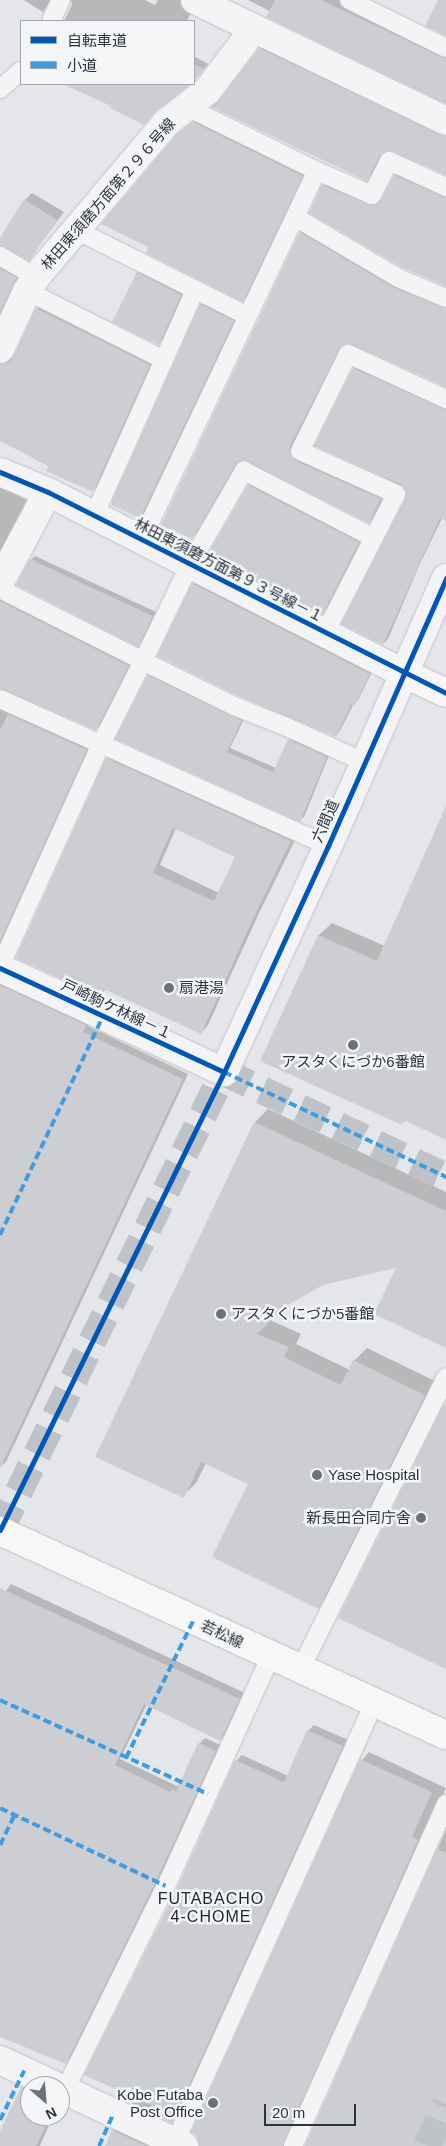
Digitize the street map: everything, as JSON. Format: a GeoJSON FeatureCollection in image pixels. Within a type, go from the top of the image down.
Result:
{"type":"FeatureCollection","features":[{"type":"Feature","properties":{"kind":"street"},"geometry":{"type":"LineString","coordinates":[[204,2],[254,30],[446,121]]}},
{"type":"Feature","properties":{"kind":"street","name":"林田東須磨方面第２９６号線"},"geometry":{"type":"LineString","coordinates":[[0,350],[32,284],[166,123],[208,90],[254,30]]}},
{"type":"Feature","properties":{"kind":"street","name":"林田東須磨方面第９３号線－１"},"geometry":{"type":"LineString","coordinates":[[0,472],[48,492],[403,674],[446,693]]}},
{"type":"Feature","properties":{"kind":"street"},"geometry":{"type":"LineString","coordinates":[[0,582],[48,492]]}},
{"type":"Feature","properties":{"kind":"street","name":"六間道"},"geometry":{"type":"LineString","coordinates":[[224,1072],[328,846],[446,578]]}},
{"type":"Feature","properties":{"kind":"street","name":"戸崎駒ケ林線－１"},"geometry":{"type":"LineString","coordinates":[[0,967],[224,1072]]}},
{"type":"Feature","properties":{"kind":"street","name":"若松線"},"geometry":{"type":"LineString","coordinates":[[0,1531],[374,1704],[446,1735]]}},
{"type":"Feature","properties":{"kind":"street"},"geometry":{"type":"LineString","coordinates":[[0,2060],[34,2076]]}},
{"type":"Feature","properties":{"kind":"street"},"geometry":{"type":"LineString","coordinates":[[70,2093],[180,2144]]}},
{"type":"Feature","properties":{"kind":"lane"},"geometry":{"type":"LineString","coordinates":[[51,20],[61,0]]}},
{"type":"Feature","properties":{"kind":"lane"},"geometry":{"type":"LineString","coordinates":[[349,0],[446,48]]}},
{"type":"Feature","properties":{"kind":"lane"},"geometry":{"type":"LineString","coordinates":[[0,89],[20,72]]}},
{"type":"Feature","properties":{"kind":"lane"},"geometry":{"type":"LineString","coordinates":[[187,107],[317,171],[372,195],[389,161],[446,187]]}},
{"type":"Feature","properties":{"kind":"lane"},"geometry":{"type":"LineString","coordinates":[[142,540],[317,171]]}},
{"type":"Feature","properties":{"kind":"lane"},"geometry":{"type":"LineString","coordinates":[[295,217],[398,278],[446,298]]}},
{"type":"Feature","properties":{"kind":"lane"},"geometry":{"type":"LineString","coordinates":[[76,230],[248,316]]}},
{"type":"Feature","properties":{"kind":"lane"},"geometry":{"type":"LineString","coordinates":[[0,256],[32,284],[164,360]]}},
{"type":"Feature","properties":{"kind":"lane"},"geometry":{"type":"LineString","coordinates":[[94,516],[195,290]]}},
{"type":"Feature","properties":{"kind":"lane"},"geometry":{"type":"LineString","coordinates":[[325,633],[396,494],[300,452],[348,354],[446,399]]}},
{"type":"Feature","properties":{"kind":"lane"},"geometry":{"type":"LineString","coordinates":[[0,967],[101,744],[190,564],[244,471],[374,538]]}},
{"type":"Feature","properties":{"kind":"lane"},"geometry":{"type":"LineString","coordinates":[[0,589],[234,706],[364,762]]}},
{"type":"Feature","properties":{"kind":"lane"},"geometry":{"type":"LineString","coordinates":[[2,705],[101,744],[328,846]]}},
{"type":"Feature","properties":{"kind":"lane"},"geometry":{"type":"LineString","coordinates":[[300,1670],[446,1377]]}},
{"type":"Feature","properties":{"kind":"lane"},"geometry":{"type":"LineString","coordinates":[[66,2076],[166,1886],[271,1656]]}},
{"type":"Feature","properties":{"kind":"lane"},"geometry":{"type":"LineString","coordinates":[[180,2144],[270,1932],[374,1704]]}},
{"type":"Feature","properties":{"kind":"lane"},"geometry":{"type":"LineString","coordinates":[[292,2146],[446,1804]]}},
{"type":"Feature","properties":{"kind":"path"},"geometry":{"type":"LineString","coordinates":[[166,1886],[270,1932]]}},
{"type":"Feature","properties":{"kind":"building"},"geometry":{"type":"Polygon","coordinates":[[[275,0],[321,0],[446,59],[446,104],[266,17],[275,0]]]}},
{"type":"Feature","properties":{"kind":"building"},"geometry":{"type":"Polygon","coordinates":[[[438,0],[446,0],[446,36],[425,26],[438,0]]]}},
{"type":"Feature","properties":{"kind":"building"},"geometry":{"type":"Polygon","coordinates":[[[259,48],[446,136],[446,175],[389,150],[380,156],[367,181],[211,107],[220,99],[259,48]]]}},
{"type":"Feature","properties":{"kind":"building"},"geometry":{"type":"Polygon","coordinates":[[[195,64],[204,69],[195,80],[195,64]]]}},
{"type":"Feature","properties":{"kind":"building"},"geometry":{"type":"Polygon","coordinates":[[[65,85],[190,85],[156,111],[144,125],[110,108],[111,106],[65,85]]]}},
{"type":"Feature","properties":{"kind":"building"},"geometry":{"type":"Polygon","coordinates":[[[193,122],[303,176],[243,302],[146,253],[148,247],[101,224],[177,134],[193,122]]]}},
{"type":"Feature","properties":{"kind":"building"},"geometry":{"type":"Polygon","coordinates":[[[394,175],[446,197],[446,286],[403,268],[309,213],[322,185],[373,205],[381,200],[394,175]]]}},
{"type":"Feature","properties":{"kind":"building"},"geometry":{"type":"Polygon","coordinates":[[[24,199],[57,220],[29,261],[0,245],[0,238],[24,199]]]}},
{"type":"Feature","properties":{"kind":"building"},"geometry":{"type":"Polygon","coordinates":[[[300,232],[393,287],[446,308],[446,387],[352,344],[342,345],[290,446],[290,452],[296,461],[381,499],[369,523],[243,460],[235,466],[192,539],[161,525],[300,232]]]}},
{"type":"Feature","properties":{"kind":"building"},"geometry":{"type":"Polygon","coordinates":[[[0,268],[17,278],[0,312],[0,268]]]}},
{"type":"Feature","properties":{"kind":"building"},"geometry":{"type":"Polygon","coordinates":[[[137,272],[181,295],[159,345],[112,322],[137,272]]]}},
{"type":"Feature","properties":{"kind":"building"},"geometry":{"type":"Polygon","coordinates":[[[200,304],[234,321],[140,518],[112,505],[112,501],[200,304]]]}},
{"type":"Feature","properties":{"kind":"building"},"geometry":{"type":"Polygon","coordinates":[[[36,308],[150,365],[93,492],[46,471],[49,466],[0,441],[0,364],[9,362],[14,356],[36,308]]]}},
{"type":"Feature","properties":{"kind":"building"},"geometry":{"type":"Polygon","coordinates":[[[353,368],[446,409],[446,521],[440,518],[383,645],[341,624],[405,499],[406,493],[400,484],[314,446],[353,368]]]}},
{"type":"Feature","properties":{"kind":"building"},"geometry":{"type":"Polygon","coordinates":[[[248,485],[359,542],[323,614],[207,556],[248,485]]]}},
{"type":"Feature","properties":{"kind":"building"},"geometry":{"type":"Polygon","coordinates":[[[30,559],[153,616],[138,647],[16,585],[30,559]]]}},
{"type":"Feature","properties":{"kind":"building"},"geometry":{"type":"Polygon","coordinates":[[[192,583],[370,674],[354,706],[351,705],[336,737],[238,696],[157,656],[192,583]]]}},
{"type":"Feature","properties":{"kind":"building"},"geometry":{"type":"Polygon","coordinates":[[[0,601],[129,666],[96,730],[0,689],[0,601]]]}},
{"type":"Feature","properties":{"kind":"building"},"geometry":{"type":"Polygon","coordinates":[[[148,675],[242,720],[227,752],[273,772],[288,739],[327,757],[300,822],[115,739],[148,675]]]}},
{"type":"Feature","properties":{"kind":"building"},"geometry":{"type":"Polygon","coordinates":[[[8,714],[87,750],[0,941],[0,730],[8,714]]]}},
{"type":"Feature","properties":{"kind":"building"},"geometry":{"type":"Polygon","coordinates":[[[106,758],[291,841],[201,1034],[104,989],[100,997],[16,958],[106,758]],[[173,828],[153,873],[214,901],[235,857],[173,828]]]}},
{"type":"Feature","properties":{"kind":"building","name":"アスタくにづか6番館"},"geometry":{"type":"Polygon","coordinates":[[[446,806],[446,1140],[404,1120],[402,1125],[260,1061],[318,935],[377,961],[446,806]]]}},
{"type":"Feature","properties":{"kind":"building"},"geometry":{"type":"Polygon","coordinates":[[[0,985],[86,1025],[83,1032],[183,1079],[0,1469],[0,985]]]}},
{"type":"Feature","properties":{"kind":"building","name":"アスタくにづか5番館"},"geometry":{"type":"Polygon","coordinates":[[[254,1122],[446,1211],[446,1348],[374,1314],[396,1268],[323,1285],[286,1306],[257,1334],[289,1347],[284,1357],[341,1385],[353,1360],[425,1395],[319,1609],[212,1557],[248,1484],[201,1462],[184,1498],[95,1457],[254,1122]]]}},
{"type":"Feature","properties":{"kind":"building","name":"新長田合同庁舎"},"geometry":{"type":"Polygon","coordinates":[[[444,1404],[446,1405],[446,1669],[338,1618],[444,1404]]]}},
{"type":"Feature","properties":{"kind":"building"},"geometry":{"type":"Polygon","coordinates":[[[0,1588],[240,1699],[220,1741],[144,1704],[115,1765],[170,1792],[172,1789],[176,1791],[198,1743],[216,1751],[156,1881],[66,2064],[0,2037],[0,1588]]]}},
{"type":"Feature","properties":{"kind":"building"},"geometry":{"type":"Polygon","coordinates":[[[307,1730],[343,1746],[175,2116],[84,2075],[176,1891],[235,1760],[284,1782],[307,1730]]]}},
{"type":"Feature","properties":{"kind":"building"},"geometry":{"type":"Polygon","coordinates":[[[360,1759],[432,1792],[412,1837],[418,1840],[283,2146],[199,2146],[197,2137],[191,2132],[360,1759]]]}},
{"type":"Feature","properties":{"kind":"building"},"geometry":{"type":"Polygon","coordinates":[[[437,1849],[446,1853],[446,2146],[305,2146],[437,1849]]]}},
{"type":"Feature","properties":{"kind":"building"},"geometry":{"type":"Polygon","coordinates":[[[20,2089],[20,2126],[45,2126],[36,2146],[0,2146],[0,2131],[20,2089]]]}},
{"type":"Feature","properties":{"kind":"building"},"geometry":{"type":"Polygon","coordinates":[[[157,2116],[175,2116],[172,2123],[157,2116]]]}},
{"type":"Feature","properties":{"kind":"building"},"geometry":{"type":"Polygon","coordinates":[[[112,2130],[147,2146],[105,2146],[112,2130]]]}},
{"type":"Feature","properties":{"kind":"tunnel"},"geometry":{"type":"LineString","coordinates":[[0,1530],[224,1072],[446,1177]]}},
{"type":"Feature","properties":{"kind":"tunnel"},"geometry":{"type":"LineString","coordinates":[[427,2146],[446,2104]]}},
{"type":"Feature","properties":{"kind":"marked path"},"geometry":{"type":"LineString","coordinates":[[0,1235],[103,1016]]}},
{"type":"Feature","properties":{"kind":"marked path"},"geometry":{"type":"LineString","coordinates":[[222,1076],[224,1072],[446,1177]]}},
{"type":"Feature","properties":{"kind":"marked path"},"geometry":{"type":"LineString","coordinates":[[126,1758],[193,1621]]}},
{"type":"Feature","properties":{"kind":"marked path"},"geometry":{"type":"LineString","coordinates":[[0,1700],[208,1794]]}},
{"type":"Feature","properties":{"kind":"marked path"},"geometry":{"type":"LineString","coordinates":[[0,1808],[166,1886]]}},
{"type":"Feature","properties":{"kind":"marked path"},"geometry":{"type":"LineString","coordinates":[[0,1845],[15,1814]]}},
{"type":"Feature","properties":{"kind":"marked path"},"geometry":{"type":"LineString","coordinates":[[0,2120],[24,2071]]}},
{"type":"Feature","properties":{"kind":"marked path"},"geometry":{"type":"LineString","coordinates":[[99,2146],[114,2113]]}},
{"type":"Feature","properties":{"kind":"cycle path"},"geometry":{"type":"LineString","coordinates":[[0,472],[48,492],[446,693]]}},
{"type":"Feature","properties":{"kind":"cycle path"},"geometry":{"type":"LineString","coordinates":[[0,1530],[224,1072],[328,846],[446,578]]}},
{"type":"Feature","properties":{"kind":"cycle path"},"geometry":{"type":"LineString","coordinates":[[0,968],[224,1072]]}},
{"type":"Feature","properties":{"kind":"place","name":"扇港湯"},"geometry":{"type":"Point","coordinates":[169,988]}},
{"type":"Feature","properties":{"kind":"place","name":"アスタくにづか6番館"},"geometry":{"type":"Point","coordinates":[353,1045]}},
{"type":"Feature","properties":{"kind":"place","name":"アスタくにづか5番館"},"geometry":{"type":"Point","coordinates":[221,1314]}},
{"type":"Feature","properties":{"kind":"place","name":"Yase Hospital"},"geometry":{"type":"Point","coordinates":[317,1475]}},
{"type":"Feature","properties":{"kind":"place","name":"新長田合同庁舎"},"geometry":{"type":"Point","coordinates":[421,1518]}},
{"type":"Feature","properties":{"kind":"place","name":"Kobe Futaba Post Office"},"geometry":{"type":"Point","coordinates":[213,2103]}},
{"type":"Feature","properties":{"kind":"district","name":"FUTABACHO 4-CHOME"},"geometry":{"type":"Point","coordinates":[211,1908]}}]}
